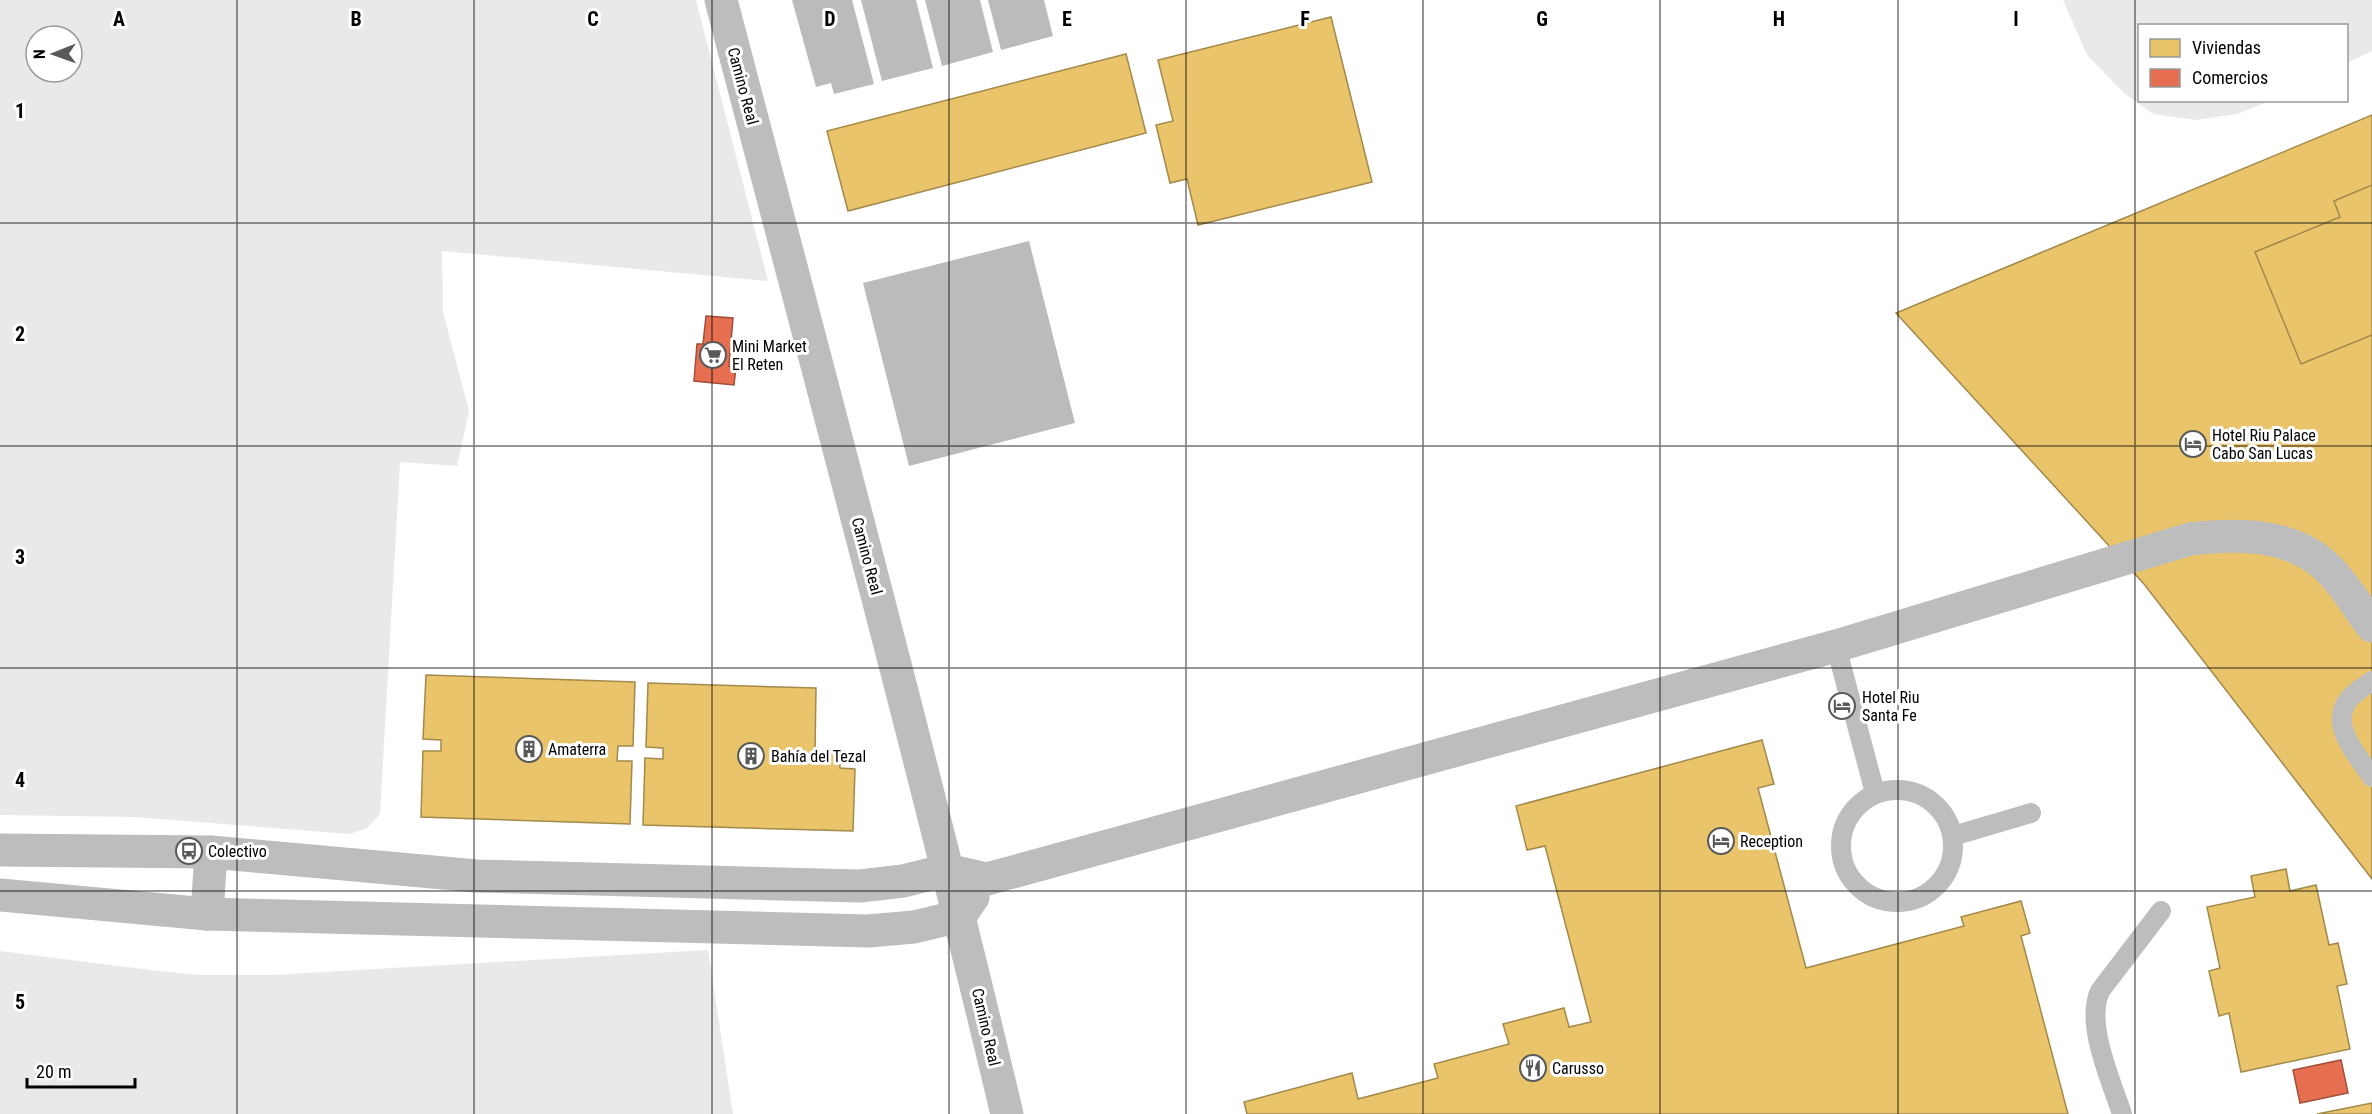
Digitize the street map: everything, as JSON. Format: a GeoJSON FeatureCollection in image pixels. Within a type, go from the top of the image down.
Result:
{"type":"FeatureCollection","features":[{"type":"Feature","properties":{"kind":"street","name":"Camino Real"},"geometry":{"type":"LineString","coordinates":[[721,0],[960,916],[1007,1114]]}},
{"type":"Feature","properties":{"kind":"street"},"geometry":{"type":"LineString","coordinates":[[0,850],[211,852],[477,876],[860,886],[903,881],[948,870],[987,879],[1836,646],[2190,539],[2215,536],[2271,539],[2296,546],[2317,559],[2335,576],[2372,626]]}},
{"type":"Feature","properties":{"kind":"street"},"geometry":{"type":"LineString","coordinates":[[207,914],[211,852]]}},
{"type":"Feature","properties":{"kind":"street"},"geometry":{"type":"LineString","coordinates":[[0,895],[207,914],[868,931],[914,927],[960,916],[987,879]]}},
{"type":"Feature","properties":{"kind":"lane"},"geometry":{"type":"LineString","coordinates":[[1836,646],[1875,793]]}},
{"type":"Feature","properties":{"kind":"lane"},"geometry":{"type":"LineString","coordinates":[[2372,681],[2349,699],[2341,722],[2345,738],[2372,777]]}},
{"type":"Feature","properties":{"kind":"lane"},"geometry":{"type":"LineString","coordinates":[[1900,789],[1924,796],[1943,813],[1953,836],[1950,867],[1930,893],[1901,904],[1869,897],[1847,874],[1840,843],[1850,813],[1875,793],[1900,789]]}},
{"type":"Feature","properties":{"kind":"lane"},"geometry":{"type":"LineString","coordinates":[[1953,836],[2031,813]]}},
{"type":"Feature","properties":{"kind":"lane"},"geometry":{"type":"LineString","coordinates":[[2122,1114],[2094,1026],[2094,1003],[2100,991],[2161,911]]}},
{"type":"Feature","properties":{"kind":"shaded area"},"geometry":{"type":"Polygon","coordinates":[[[0,0],[696,0],[768,281],[442,251],[443,312],[469,411],[457,466],[400,462],[380,814],[367,828],[350,834],[134,817],[0,815],[0,0]]]}},
{"type":"Feature","properties":{"kind":"shaded area"},"geometry":{"type":"Polygon","coordinates":[[[792,0],[852,0],[874,84],[834,94],[831,83],[816,87],[792,0]]]}},
{"type":"Feature","properties":{"kind":"shaded area"},"geometry":{"type":"Polygon","coordinates":[[[861,0],[916,0],[933,68],[882,81],[861,0]]]}},
{"type":"Feature","properties":{"kind":"shaded area"},"geometry":{"type":"Polygon","coordinates":[[[925,0],[980,0],[993,52],[942,66],[925,0]]]}},
{"type":"Feature","properties":{"kind":"shaded area"},"geometry":{"type":"Polygon","coordinates":[[[988,0],[1044,0],[1053,36],[1001,50],[988,0]]]}},
{"type":"Feature","properties":{"kind":"shaded area"},"geometry":{"type":"Polygon","coordinates":[[[2063,0],[2372,0],[2372,51],[2348,63],[2348,24],[2138,24],[2138,102],[2267,102],[2237,114],[2196,120],[2153,114],[2123,92],[2087,55],[2063,0]]]}},
{"type":"Feature","properties":{"kind":"shaded area"},"geometry":{"type":"Polygon","coordinates":[[[1029,241],[1075,423],[909,466],[863,283],[1029,241]]]}},
{"type":"Feature","properties":{"kind":"shaded area"},"geometry":{"type":"Polygon","coordinates":[[[708,950],[733,1114],[0,1114],[0,951],[201,975],[272,975],[708,950]]]}},
{"type":"Feature","properties":{"kind":"building: Viviendas"},"geometry":{"type":"Polygon","coordinates":[[[1331,17],[1372,182],[1198,225],[1187,179],[1170,183],[1156,125],[1173,121],[1158,60],[1331,17]]]}},
{"type":"Feature","properties":{"kind":"building: Viviendas"},"geometry":{"type":"Polygon","coordinates":[[[1126,54],[1146,133],[848,211],[827,131],[1126,54]]]}},
{"type":"Feature","properties":{"kind":"building: Viviendas","name":"Hotel Riu Palace Cabo San Lucas"},"geometry":{"type":"Polygon","coordinates":[[[2372,115],[2372,879],[2144,584],[1896,313],[2372,115]]]}},
{"type":"Feature","properties":{"kind":"building: Viviendas"},"geometry":{"type":"Polygon","coordinates":[[[2372,185],[2372,335],[2301,364],[2255,252],[2340,217],[2334,201],[2372,185]]]}},
{"type":"Feature","properties":{"kind":"building: Viviendas","name":"Amaterra"},"geometry":{"type":"Polygon","coordinates":[[[426,675],[635,682],[633,746],[618,746],[617,761],[632,761],[630,824],[421,817],[423,751],[441,751],[441,740],[423,739],[426,675]]]}},
{"type":"Feature","properties":{"kind":"building: Viviendas","name":"Bahía del Tezal"},"geometry":{"type":"Polygon","coordinates":[[[648,683],[816,688],[815,753],[840,753],[840,768],[855,769],[853,831],[643,825],[645,758],[663,759],[663,748],[646,747],[648,683]]]}},
{"type":"Feature","properties":{"kind":"building: Viviendas"},"geometry":{"type":"Polygon","coordinates":[[[1762,740],[1774,784],[1758,788],[1806,968],[1964,926],[1961,917],[2021,901],[2030,933],[2021,936],[2068,1114],[1247,1114],[1244,1102],[1352,1073],[1358,1099],[1438,1078],[1434,1064],[1509,1044],[1503,1024],[1564,1008],[1569,1027],[1591,1022],[1545,846],[1527,850],[1516,806],[1762,740]]]}},
{"type":"Feature","properties":{"kind":"building: Viviendas"},"geometry":{"type":"Polygon","coordinates":[[[2286,869],[2290,891],[2316,885],[2329,945],[2338,943],[2347,984],[2337,986],[2350,1049],[2241,1072],[2229,1013],[2219,1016],[2209,971],[2220,968],[2207,907],[2255,897],[2251,876],[2286,869]]]}},
{"type":"Feature","properties":{"kind":"building: Viviendas"},"geometry":{"type":"Polygon","coordinates":[[[2372,1103],[2372,1114],[2317,1114],[2372,1103]]]}},
{"type":"Feature","properties":{"kind":"building: Comercios","name":"Mini Market El Reten"},"geometry":{"type":"Polygon","coordinates":[[[706,316],[733,318],[729,366],[736,367],[734,385],[694,381],[697,344],[703,344],[706,316]]]}},
{"type":"Feature","properties":{"kind":"building: Comercios"},"geometry":{"type":"Polygon","coordinates":[[[2341,1060],[2348,1093],[2300,1103],[2293,1070],[2341,1060]]]}},
{"type":"Feature","properties":{"kind":"place","name":"Mini Market El Reten"},"geometry":{"type":"Point","coordinates":[713,355]}},
{"type":"Feature","properties":{"kind":"place","name":"Hotel Riu Palace Cabo San Lucas"},"geometry":{"type":"Point","coordinates":[2193,444]}},
{"type":"Feature","properties":{"kind":"place","name":"Hotel Riu Santa Fe"},"geometry":{"type":"Point","coordinates":[1842,706]}},
{"type":"Feature","properties":{"kind":"place","name":"Amaterra"},"geometry":{"type":"Point","coordinates":[529,749]}},
{"type":"Feature","properties":{"kind":"place","name":"Bahía del Tezal"},"geometry":{"type":"Point","coordinates":[751,756]}},
{"type":"Feature","properties":{"kind":"place","name":"Reception"},"geometry":{"type":"Point","coordinates":[1721,841]}},
{"type":"Feature","properties":{"kind":"place","name":"Colectivo"},"geometry":{"type":"Point","coordinates":[189,851]}},
{"type":"Feature","properties":{"kind":"place","name":"Carusso"},"geometry":{"type":"Point","coordinates":[1533,1068]}}]}
